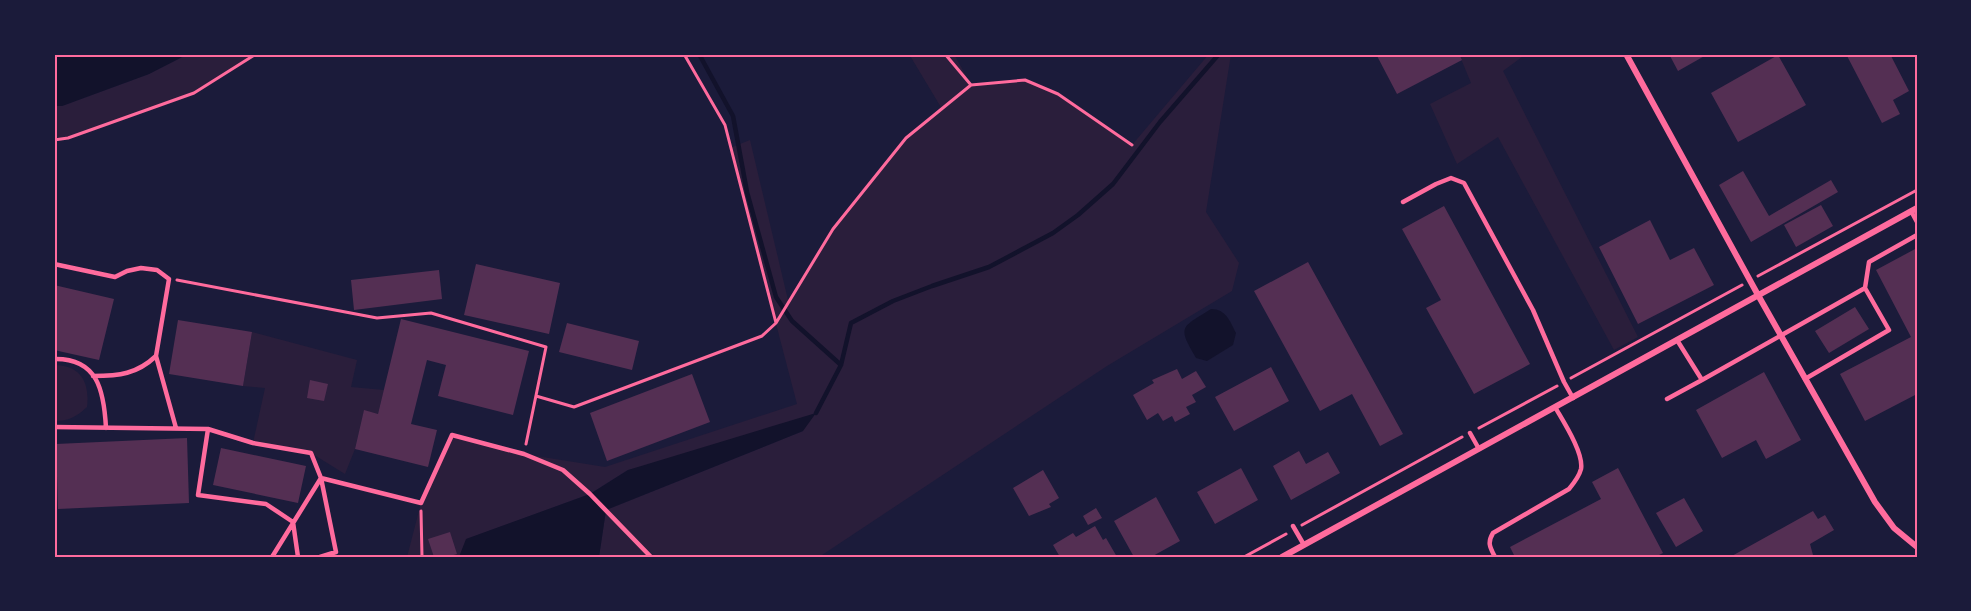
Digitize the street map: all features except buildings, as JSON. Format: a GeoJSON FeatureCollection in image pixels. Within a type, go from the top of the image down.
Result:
{"type":"FeatureCollection","features":[{"type":"Feature","properties":{"kind":"street"},"geometry":{"type":"LineString","coordinates":[[1626,54],[1781,337],[1875,502],[1894,528],[1917,547]]}},
{"type":"Feature","properties":{"kind":"street"},"geometry":{"type":"LineString","coordinates":[[1282,557],[1914,210]]}},
{"type":"Feature","properties":{"kind":"lane"},"geometry":{"type":"LineString","coordinates":[[1403,202],[1452,178],[1464,183],[1533,310],[1573,398]]}},
{"type":"Feature","properties":{"kind":"lane"},"geometry":{"type":"LineString","coordinates":[[1914,210],[1917,222]]}},
{"type":"Feature","properties":{"kind":"lane"},"geometry":{"type":"LineString","coordinates":[[1805,379],[1889,330],[1865,288],[1869,262],[1917,235]]}},
{"type":"Feature","properties":{"kind":"lane"},"geometry":{"type":"LineString","coordinates":[[54,264],[115,277],[141,268],[157,270],[170,279],[156,356],[176,428]]}},
{"type":"Feature","properties":{"kind":"lane"},"geometry":{"type":"LineString","coordinates":[[1667,399],[1865,288]]}},
{"type":"Feature","properties":{"kind":"lane"},"geometry":{"type":"LineString","coordinates":[[1677,340],[1702,380]]}},
{"type":"Feature","properties":{"kind":"lane"},"geometry":{"type":"LineString","coordinates":[[93,376],[124,375],[142,368],[156,356]]}},
{"type":"Feature","properties":{"kind":"lane"},"geometry":{"type":"LineString","coordinates":[[54,359],[71,360],[85,365],[101,388],[106,428]]}},
{"type":"Feature","properties":{"kind":"lane"},"geometry":{"type":"LineString","coordinates":[[1495,557],[1488,540],[1493,533],[1569,489],[1581,470],[1581,459],[1555,407]]}},
{"type":"Feature","properties":{"kind":"lane"},"geometry":{"type":"LineString","coordinates":[[54,427],[208,429],[253,443],[311,453],[321,478],[336,552],[320,557]]}},
{"type":"Feature","properties":{"kind":"lane"},"geometry":{"type":"LineString","coordinates":[[208,429],[198,495],[266,504],[293,522],[298,557]]}},
{"type":"Feature","properties":{"kind":"lane"},"geometry":{"type":"LineString","coordinates":[[1470,433],[1479,449]]}},
{"type":"Feature","properties":{"kind":"lane"},"geometry":{"type":"LineString","coordinates":[[321,478],[421,503],[452,435],[524,454],[563,470],[590,494],[651,557]]}},
{"type":"Feature","properties":{"kind":"lane"},"geometry":{"type":"LineString","coordinates":[[272,557],[321,478]]}},
{"type":"Feature","properties":{"kind":"lane"},"geometry":{"type":"LineString","coordinates":[[1294,528],[1304,545]]}},
{"type":"Feature","properties":{"kind":"path"},"geometry":{"type":"LineString","coordinates":[[54,140],[68,138],[194,93],[256,54]]}},
{"type":"Feature","properties":{"kind":"path"},"geometry":{"type":"LineString","coordinates":[[684,54],[725,125],[777,321]]}},
{"type":"Feature","properties":{"kind":"path"},"geometry":{"type":"LineString","coordinates":[[945,54],[971,85]]}},
{"type":"Feature","properties":{"kind":"path"},"geometry":{"type":"LineString","coordinates":[[536,396],[574,407],[762,336],[777,321],[832,229],[906,138],[971,85],[1025,80],[1058,94],[1132,145]]}},
{"type":"Feature","properties":{"kind":"path"},"geometry":{"type":"LineString","coordinates":[[1244,557],[1917,189]]}},
{"type":"Feature","properties":{"kind":"path"},"geometry":{"type":"LineString","coordinates":[[170,279],[377,318],[431,313],[546,347],[524,454]]}},
{"type":"Feature","properties":{"kind":"path"},"geometry":{"type":"LineString","coordinates":[[421,503],[422,557]]}},
{"type":"Feature","properties":{"kind":"shaded area"},"geometry":{"type":"Polygon","coordinates":[[[54,54],[188,54],[149,74],[62,106],[54,106],[54,54]]]}},
{"type":"Feature","properties":{"kind":"shaded area"},"geometry":{"type":"Polygon","coordinates":[[[188,54],[256,54],[194,93],[68,138],[54,139],[54,106],[62,106],[149,74],[188,54]]]}},
{"type":"Feature","properties":{"kind":"shaded area"},"geometry":{"type":"Polygon","coordinates":[[[909,54],[954,54],[971,85],[1025,80],[1058,94],[1132,145],[1209,54],[1231,54],[1206,212],[1239,263],[1232,291],[1107,366],[819,557],[599,557],[606,510],[803,431],[628,470],[590,494],[467,539],[459,557],[407,557],[421,503],[452,435],[524,454],[605,467],[797,404],[730,148],[750,140],[788,300],[833,229],[906,138],[942,109],[909,54]]]}},
{"type":"Feature","properties":{"kind":"shaded area"},"geometry":{"type":"Polygon","coordinates":[[[1459,54],[1526,54],[1503,71],[1638,337],[1614,350],[1498,137],[1457,164],[1430,104],[1471,83],[1459,54]]]}},
{"type":"Feature","properties":{"kind":"shaded area"},"geometry":{"type":"Polygon","coordinates":[[[1211,309],[1224,313],[1236,333],[1233,345],[1207,361],[1196,358],[1184,333],[1188,324],[1211,309]]]}},
{"type":"Feature","properties":{"kind":"shaded area"},"geometry":{"type":"Polygon","coordinates":[[[252,332],[357,360],[351,387],[384,390],[378,414],[364,411],[355,449],[345,474],[311,453],[253,443],[265,388],[243,386],[252,332]]]}},
{"type":"Feature","properties":{"kind":"shaded area"},"geometry":{"type":"Polygon","coordinates":[[[54,365],[71,368],[77,372],[85,383],[88,398],[87,407],[76,416],[54,421],[54,365]]]}},
{"type":"Feature","properties":{"kind":"shaded area"},"geometry":{"type":"Polygon","coordinates":[[[816,413],[803,431],[606,510],[599,557],[459,557],[466,539],[590,494],[628,470],[816,413]]]}},
{"type":"Feature","properties":{"kind":"waterway"},"geometry":{"type":"LineString","coordinates":[[699,54],[733,116],[747,192],[776,297],[792,321],[841,365]]}},
{"type":"Feature","properties":{"kind":"waterway"},"geometry":{"type":"LineString","coordinates":[[816,413],[841,365],[851,323],[893,301],[989,267],[1053,233],[1078,215],[1113,184],[1160,122],[1219,54]]}}]}
